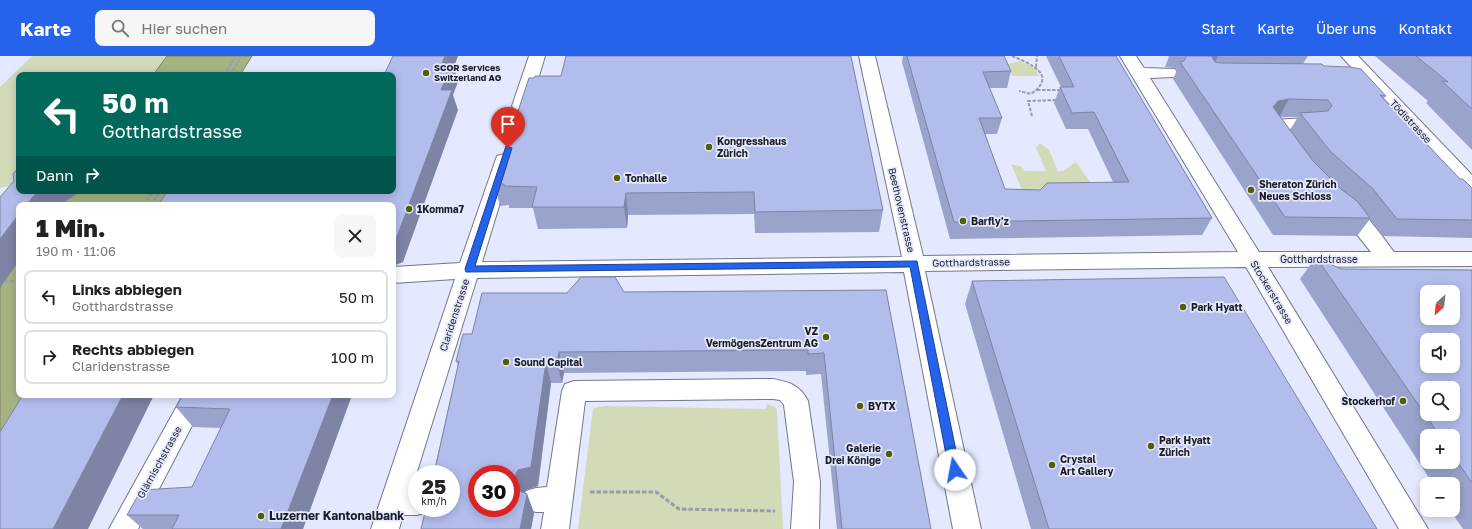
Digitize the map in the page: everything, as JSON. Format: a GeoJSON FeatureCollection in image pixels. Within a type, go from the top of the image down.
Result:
{"type":"FeatureCollection","features":[{"type":"Feature","properties":{"kind":"street","name":"Beethovenstrasse"},"geometry":{"type":"LineString","coordinates":[[867,56],[910,240],[967,529]]}},
{"type":"Feature","properties":{"kind":"street","name":"Tödistrasse"},"geometry":{"type":"LineString","coordinates":[[1350,56],[1472,186]]}},
{"type":"Feature","properties":{"kind":"street"},"geometry":{"type":"LineString","coordinates":[[516,123],[536,60]]}},
{"type":"Feature","properties":{"kind":"street"},"geometry":{"type":"LineString","coordinates":[[1133,64],[1169,73]]}},
{"type":"Feature","properties":{"kind":"street","name":"Stockerstrasse"},"geometry":{"type":"LineString","coordinates":[[1133,64],[1253,259],[1414,529]]}},
{"type":"Feature","properties":{"kind":"street"},"geometry":{"type":"LineString","coordinates":[[1346,75],[1367,75]]}},
{"type":"Feature","properties":{"kind":"street"},"geometry":{"type":"LineString","coordinates":[[1296,155],[1274,124],[1311,123]]}},
{"type":"Feature","properties":{"kind":"street","name":"Claridenstrasse"},"geometry":{"type":"LineString","coordinates":[[385,529],[405,503],[469,269],[509,145]]}},
{"type":"Feature","properties":{"kind":"street"},"geometry":{"type":"LineString","coordinates":[[1332,196],[1352,213],[1388,259]]}},
{"type":"Feature","properties":{"kind":"street","name":"Gotthardstrasse"},"geometry":{"type":"LineString","coordinates":[[469,269],[1253,259],[1472,259]]}},
{"type":"Feature","properties":{"kind":"street"},"geometry":{"type":"LineString","coordinates":[[396,275],[437,274],[469,269]]}},
{"type":"Feature","properties":{"kind":"street"},"geometry":{"type":"LineString","coordinates":[[555,529],[552,497],[574,391],[773,389],[787,392],[796,401],[807,482],[806,520]]}},
{"type":"Feature","properties":{"kind":"street","name":"Glärnischstrasse"},"geometry":{"type":"LineString","coordinates":[[123,529],[194,398]]}},
{"type":"Feature","properties":{"kind":"path"},"geometry":{"type":"LineString","coordinates":[[226,72],[236,56]]}},
{"type":"Feature","properties":{"kind":"path"},"geometry":{"type":"LineString","coordinates":[[232,72],[242,56]]}},
{"type":"Feature","properties":{"kind":"path"},"geometry":{"type":"LineString","coordinates":[[1012,56],[1036,67],[1042,72],[1043,78],[1041,86],[1037,90],[1031,94],[1019,91]]}},
{"type":"Feature","properties":{"kind":"path"},"geometry":{"type":"LineString","coordinates":[[1036,67],[1037,56]]}},
{"type":"Feature","properties":{"kind":"path"},"geometry":{"type":"LineString","coordinates":[[1037,90],[1067,90]]}},
{"type":"Feature","properties":{"kind":"path"},"geometry":{"type":"LineString","coordinates":[[1032,116],[1028,101],[1065,100]]}},
{"type":"Feature","properties":{"kind":"path"},"geometry":{"type":"LineString","coordinates":[[3,281],[16,280]]}},
{"type":"Feature","properties":{"kind":"path"},"geometry":{"type":"LineString","coordinates":[[552,497],[656,492],[679,509],[806,520]]}},
{"type":"Feature","properties":{"kind":"shaded area"},"geometry":{"type":"Polygon","coordinates":[[[32,56],[167,56],[155,72],[16,72],[16,185],[0,188],[0,87],[32,56]]]}},
{"type":"Feature","properties":{"kind":"shaded area"},"geometry":{"type":"Polygon","coordinates":[[[167,56],[252,56],[242,72],[155,72],[167,56]]]}},
{"type":"Feature","properties":{"kind":"shaded area"},"geometry":{"type":"Polygon","coordinates":[[[1020,61],[1036,69],[1039,76],[1013,76],[1004,65],[1020,61]]]}},
{"type":"Feature","properties":{"kind":"shaded area"},"geometry":{"type":"Polygon","coordinates":[[[1040,143],[1049,150],[1058,171],[1063,171],[1076,162],[1097,192],[1023,192],[1011,164],[1022,167],[1025,171],[1046,171],[1036,148],[1040,143]]]}},
{"type":"Feature","properties":{"kind":"shaded area"},"geometry":{"type":"Polygon","coordinates":[[[66,194],[167,194],[163,202],[60,202],[66,194]]]}},
{"type":"Feature","properties":{"kind":"shaded area"},"geometry":{"type":"Polygon","coordinates":[[[16,264],[16,398],[44,398],[0,471],[0,287],[16,264]]]}},
{"type":"Feature","properties":{"kind":"shaded area"},"geometry":{"type":"Polygon","coordinates":[[[767,404],[775,407],[777,410],[783,529],[578,529],[593,409],[605,406],[766,409],[767,404]]]}},
{"type":"Feature","properties":{"kind":"building"},"geometry":{"type":"Polygon","coordinates":[[[393,56],[445,56],[442,63],[452,63],[441,90],[452,90],[396,239],[396,202],[160,202],[166,194],[396,194],[396,72],[385,72],[393,56]]]}},
{"type":"Feature","properties":{"kind":"building","name":"Kongresshaus Zürich"},"geometry":{"type":"Polygon","coordinates":[[[566,56],[851,56],[883,210],[755,212],[754,192],[626,193],[624,207],[532,207],[537,187],[504,186],[504,184],[494,184],[529,78],[534,78],[535,76],[561,76],[566,56]]]}},
{"type":"Feature","properties":{"kind":"building"},"geometry":{"type":"Polygon","coordinates":[[[907,56],[1004,56],[1011,71],[983,72],[1002,118],[979,118],[1005,189],[1040,190],[1047,183],[1129,182],[1094,112],[1072,113],[1060,87],[1074,87],[1059,56],[1116,56],[1212,218],[954,222],[907,56]]]}},
{"type":"Feature","properties":{"kind":"building"},"geometry":{"type":"Polygon","coordinates":[[[1186,56],[1212,56],[1215,62],[1221,63],[1322,64],[1324,66],[1361,69],[1386,96],[1380,95],[1460,179],[1463,179],[1472,188],[1472,220],[1397,219],[1373,189],[1330,151],[1300,113],[1328,111],[1332,106],[1328,100],[1289,99],[1278,101],[1273,107],[1313,161],[1341,189],[1357,201],[1370,218],[1285,217],[1180,62],[1184,61],[1186,56]]]}},
{"type":"Feature","properties":{"kind":"building"},"geometry":{"type":"Polygon","coordinates":[[[1416,56],[1472,56],[1472,109],[1442,81],[1448,82],[1416,56]]]}},
{"type":"Feature","properties":{"kind":"building"},"geometry":{"type":"Polygon","coordinates":[[[16,170],[16,194],[35,194],[29,202],[16,202],[16,218],[0,239],[0,197],[14,181],[13,174],[16,170]]]}},
{"type":"Feature","properties":{"kind":"building"},"geometry":{"type":"Polygon","coordinates":[[[1316,257],[1341,269],[1472,270],[1472,483],[1460,465],[1460,429],[1435,429],[1430,421],[1460,421],[1460,381],[1420,381],[1420,407],[1316,257]]]}},
{"type":"Feature","properties":{"kind":"building"},"geometry":{"type":"Polygon","coordinates":[[[581,277],[615,277],[624,292],[886,290],[931,529],[842,529],[824,353],[808,354],[808,350],[559,352],[557,362],[546,362],[531,467],[520,470],[520,465],[468,465],[468,517],[520,517],[520,491],[527,494],[520,529],[421,529],[424,517],[460,517],[460,465],[436,465],[459,361],[456,361],[463,334],[472,334],[482,293],[567,293],[581,277]]]}},
{"type":"Feature","properties":{"kind":"building","name":"Park Hyatt Zürich"},"geometry":{"type":"Polygon","coordinates":[[[1224,277],[1377,529],[1049,529],[972,281],[1224,277]]]}},
{"type":"Feature","properties":{"kind":"building"},"geometry":{"type":"Polygon","coordinates":[[[21,398],[121,398],[53,529],[0,529],[0,432],[21,398]]]}},
{"type":"Feature","properties":{"kind":"building"},"geometry":{"type":"Polygon","coordinates":[[[181,398],[332,398],[281,529],[172,529],[179,515],[127,515],[141,490],[192,487],[230,409],[176,407],[181,398]]]}},
{"type":"Feature","properties":{"kind":"place","name":"SCOR Services Switzerland AG"},"geometry":{"type":"Point","coordinates":[426,73]}},
{"type":"Feature","properties":{"kind":"place","name":"Kongresshaus Zürich"},"geometry":{"type":"Point","coordinates":[709,147]}},
{"type":"Feature","properties":{"kind":"place","name":"Tonhalle"},"geometry":{"type":"Point","coordinates":[617,178]}},
{"type":"Feature","properties":{"kind":"place","name":"Sheraton Zürich Neues Schloss"},"geometry":{"type":"Point","coordinates":[1251,190]}},
{"type":"Feature","properties":{"kind":"place","name":"1Komma7"},"geometry":{"type":"Point","coordinates":[409,209]}},
{"type":"Feature","properties":{"kind":"place","name":"Barfly'z"},"geometry":{"type":"Point","coordinates":[963,221]}},
{"type":"Feature","properties":{"kind":"place","name":"Park Hyatt"},"geometry":{"type":"Point","coordinates":[1183,307]}},
{"type":"Feature","properties":{"kind":"place","name":"VZ VermögensZentrum AG"},"geometry":{"type":"Point","coordinates":[826,337]}},
{"type":"Feature","properties":{"kind":"place","name":"Sound Capital"},"geometry":{"type":"Point","coordinates":[506,362]}},
{"type":"Feature","properties":{"kind":"place","name":"Stockerhof"},"geometry":{"type":"Point","coordinates":[1403,401]}},
{"type":"Feature","properties":{"kind":"place","name":"BYTX"},"geometry":{"type":"Point","coordinates":[860,406]}},
{"type":"Feature","properties":{"kind":"place","name":"Park Hyatt Zürich"},"geometry":{"type":"Point","coordinates":[1151,446]}},
{"type":"Feature","properties":{"kind":"place","name":"Galerie Drei Könige"},"geometry":{"type":"Point","coordinates":[889,454]}},
{"type":"Feature","properties":{"kind":"place","name":"Crystal Art Gallery"},"geometry":{"type":"Point","coordinates":[1052,465]}},
{"type":"Feature","properties":{"kind":"place","name":"Luzerner Kantonalbank"},"geometry":{"type":"Point","coordinates":[261,516]}},
{"type":"Feature","properties":{"kind":"route"},"geometry":{"type":"LineString","coordinates":[[508,148],[469,269],[914,264],[918,292],[955,470]]}}]}
